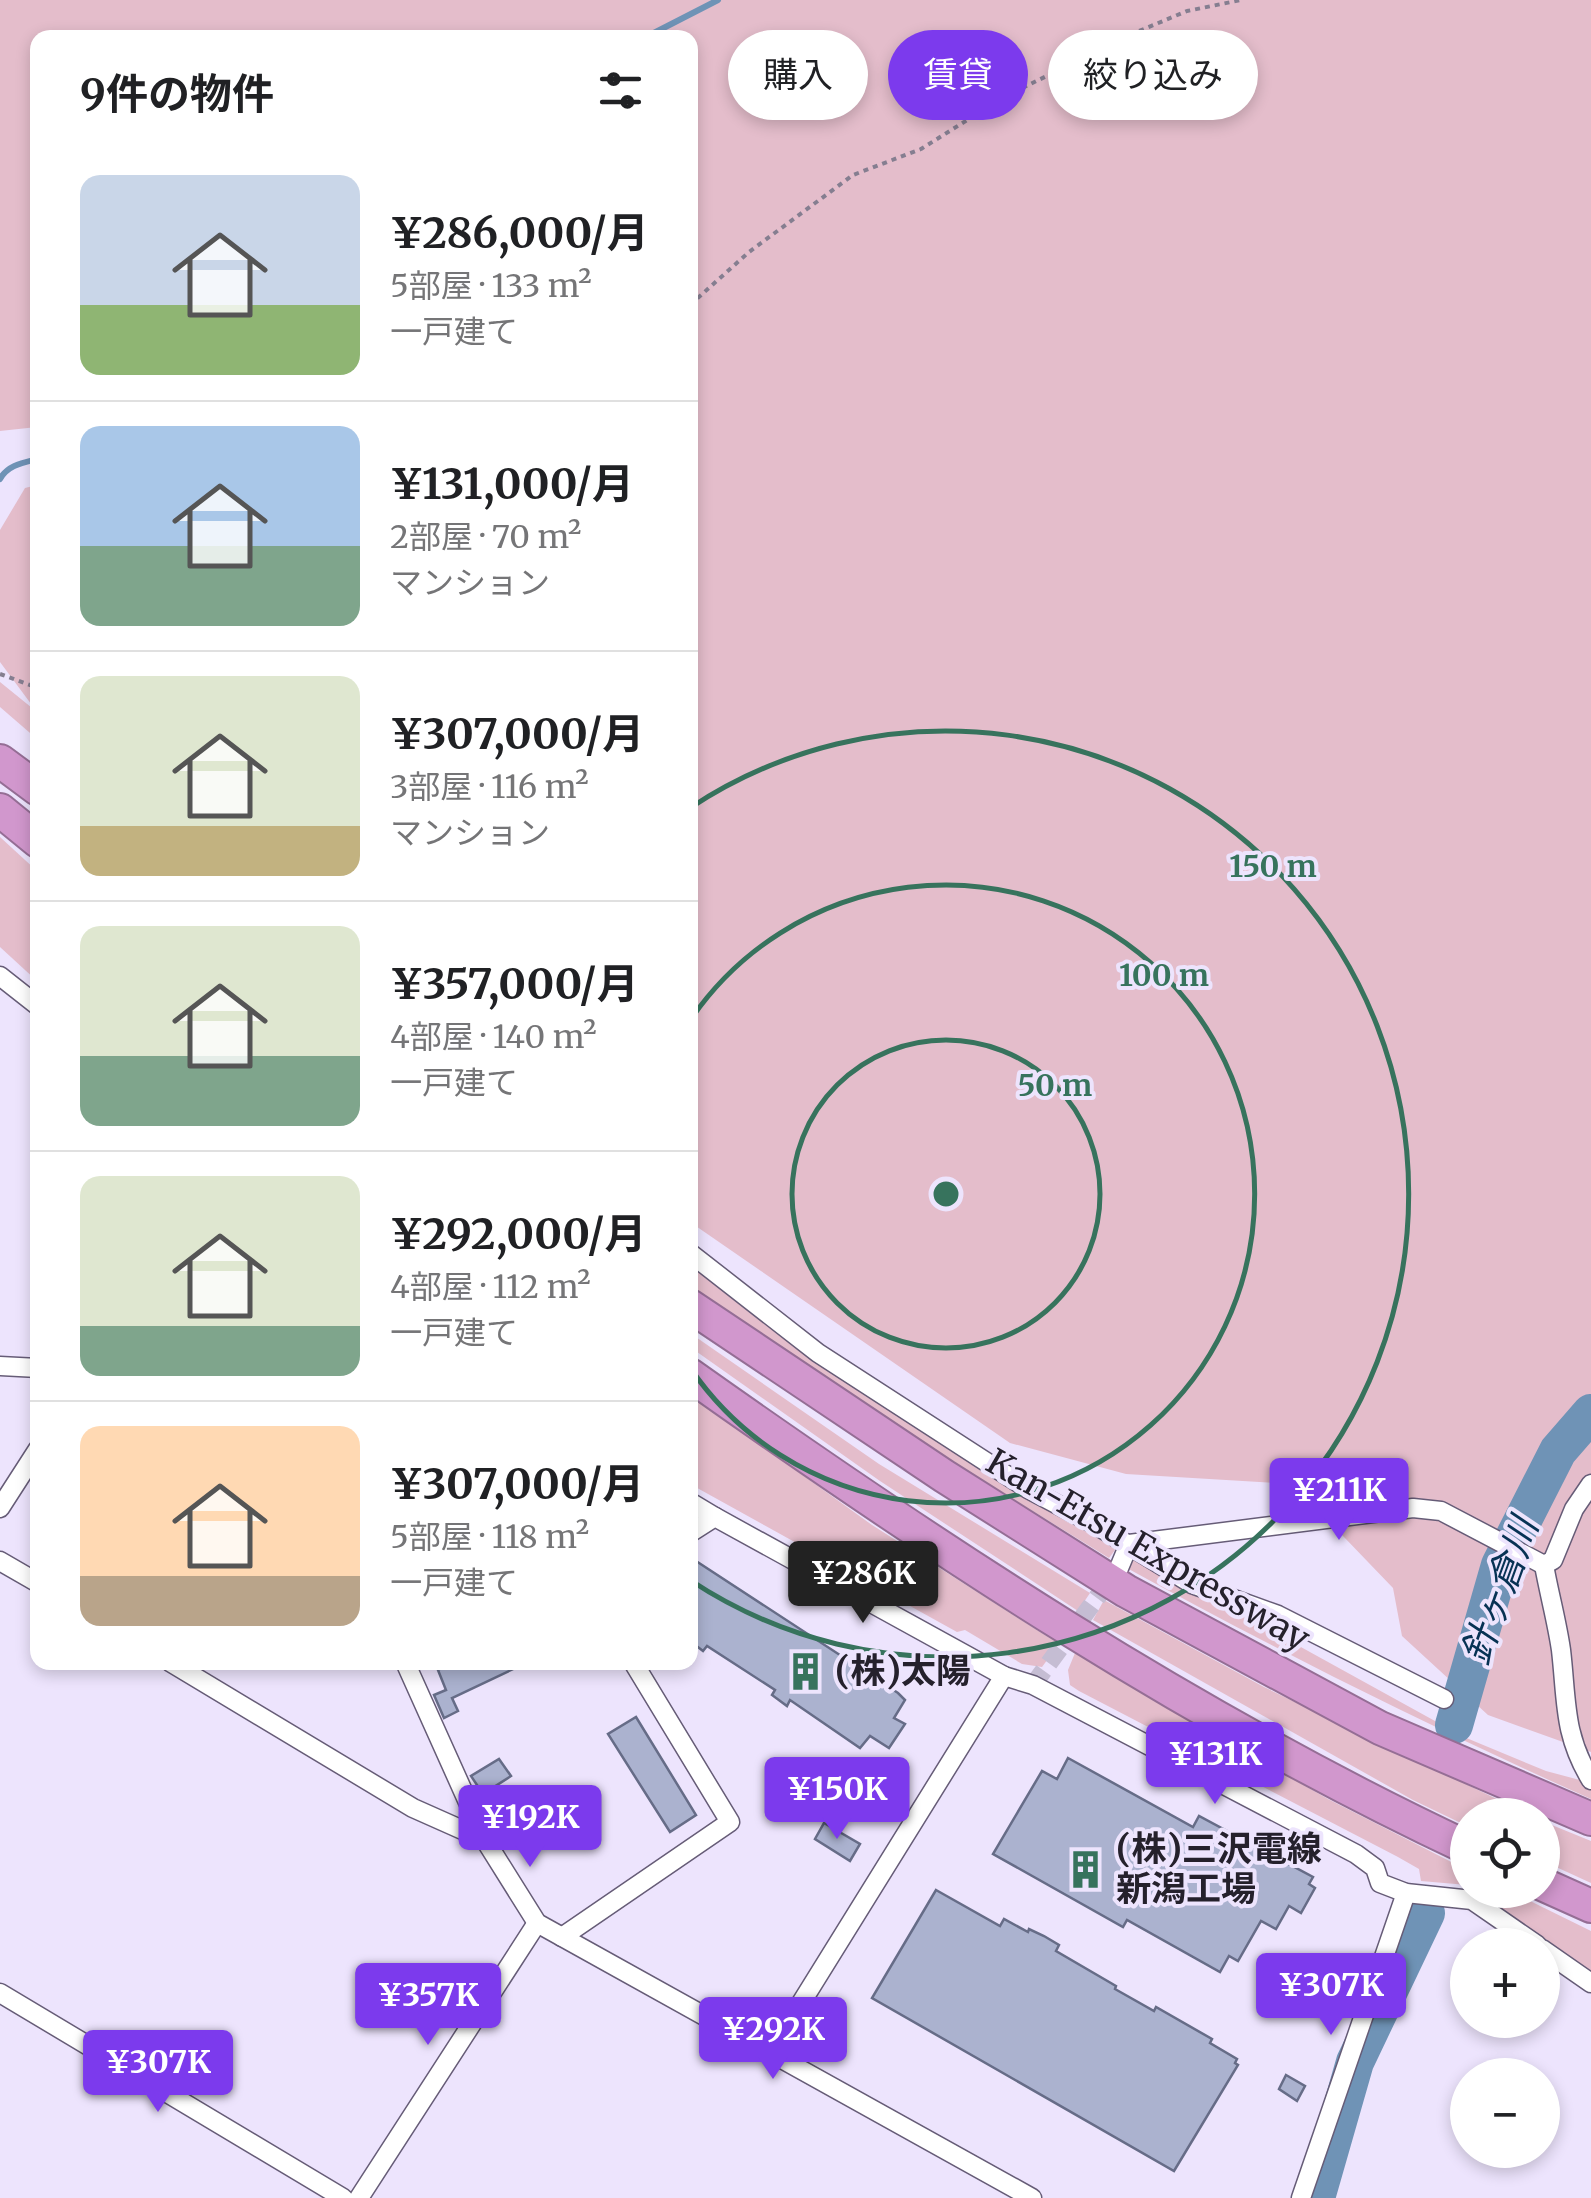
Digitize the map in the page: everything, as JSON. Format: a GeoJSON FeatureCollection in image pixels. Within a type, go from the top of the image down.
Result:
{"type":"FeatureCollection","features":[{"type":"Feature","properties":{"kind":"highway"},"geometry":{"type":"LineString","coordinates":[[0,761],[30,783]]}},
{"type":"Feature","properties":{"kind":"highway"},"geometry":{"type":"LineString","coordinates":[[0,810],[30,834]]}},
{"type":"Feature","properties":{"kind":"highway","name":"Kan-Etsu Expressway"},"geometry":{"type":"LineString","coordinates":[[698,1312],[928,1466],[1126,1592],[1380,1728],[1591,1819]]}},
{"type":"Feature","properties":{"kind":"highway"},"geometry":{"type":"LineString","coordinates":[[698,1380],[914,1528],[1164,1686],[1346,1788],[1450,1839]]}},
{"type":"Feature","properties":{"kind":"highway"},"geometry":{"type":"LineString","coordinates":[[1560,1892],[1591,1906]]}},
{"type":"Feature","properties":{"kind":"street"},"geometry":{"type":"LineString","coordinates":[[0,976],[30,1000]]}},
{"type":"Feature","properties":{"kind":"street"},"geometry":{"type":"LineString","coordinates":[[698,1259],[818,1353],[1028,1489],[1129,1544],[1192,1584],[1278,1615],[1444,1700]]}},
{"type":"Feature","properties":{"kind":"street"},"geometry":{"type":"LineString","coordinates":[[0,1366],[30,1368]]}},
{"type":"Feature","properties":{"kind":"street"},"geometry":{"type":"LineString","coordinates":[[0,1508],[30,1461]]}},
{"type":"Feature","properties":{"kind":"street"},"geometry":{"type":"LineString","coordinates":[[1544,1565],[1553,1560],[1574,1509],[1591,1484]]}},
{"type":"Feature","properties":{"kind":"street"},"geometry":{"type":"LineString","coordinates":[[698,1507],[1004,1676],[1033,1686],[1356,1854],[1375,1868],[1380,1883],[1406,1893],[1472,1900],[1513,1928]]}},
{"type":"Feature","properties":{"kind":"street"},"geometry":{"type":"LineString","coordinates":[[1129,1544],[1413,1508],[1441,1510],[1544,1565]]}},
{"type":"Feature","properties":{"kind":"street"},"geometry":{"type":"LineString","coordinates":[[698,1528],[715,1517]]}},
{"type":"Feature","properties":{"kind":"street"},"geometry":{"type":"LineString","coordinates":[[1119,1568],[1129,1544]]}},
{"type":"Feature","properties":{"kind":"street"},"geometry":{"type":"LineString","coordinates":[[0,1560],[30,1578]]}},
{"type":"Feature","properties":{"kind":"street"},"geometry":{"type":"LineString","coordinates":[[1544,1565],[1575,1754],[1591,1780]]}},
{"type":"Feature","properties":{"kind":"street"},"geometry":{"type":"LineString","coordinates":[[183,1670],[412,1808],[486,1840]]}},
{"type":"Feature","properties":{"kind":"street"},"geometry":{"type":"LineString","coordinates":[[409,1670],[486,1840],[537,1923],[1032,2198]]}},
{"type":"Feature","properties":{"kind":"street"},"geometry":{"type":"LineString","coordinates":[[562,1937],[730,1822],[638,1670]]}},
{"type":"Feature","properties":{"kind":"street"},"geometry":{"type":"LineString","coordinates":[[770,2053],[1004,1676]]}},
{"type":"Feature","properties":{"kind":"street"},"geometry":{"type":"LineString","coordinates":[[1301,2198],[1406,1893]]}},
{"type":"Feature","properties":{"kind":"street"},"geometry":{"type":"LineString","coordinates":[[0,1993],[345,2198],[537,1923]]}},
{"type":"Feature","properties":{"kind":"street"},"geometry":{"type":"LineString","coordinates":[[1560,1961],[1591,1983]]}},
{"type":"Feature","properties":{"kind":"path"},"geometry":{"type":"LineString","coordinates":[[698,298],[749,252],[853,175],[921,150],[1004,98],[1132,34],[1187,10],[1241,0]]}},
{"type":"Feature","properties":{"kind":"path"},"geometry":{"type":"LineString","coordinates":[[0,674],[30,685]]}},
{"type":"Feature","properties":{"kind":"shaded area"},"geometry":{"type":"Polygon","coordinates":[[[0,0],[1591,0],[1591,1752],[1488,1715],[1402,1636],[1393,1588],[1293,1484],[1126,1474],[1010,1443],[698,1228],[698,30],[30,30],[30,428],[0,431],[0,0]]]}},
{"type":"Feature","properties":{"kind":"shaded area"},"geometry":{"type":"Polygon","coordinates":[[[30,487],[30,703],[0,662],[0,530],[25,488],[30,487]]]}},
{"type":"Feature","properties":{"kind":"shaded area"},"geometry":{"type":"Polygon","coordinates":[[[0,682],[30,706],[30,733],[0,707],[0,682]]]}},
{"type":"Feature","properties":{"kind":"shaded area"},"geometry":{"type":"Polygon","coordinates":[[[0,837],[30,865],[30,975],[0,947],[0,837]]]}},
{"type":"Feature","properties":{"kind":"shaded area"},"geometry":{"type":"Polygon","coordinates":[[[698,1268],[1118,1546],[1109,1558],[844,1395],[698,1292],[698,1268]]]}},
{"type":"Feature","properties":{"kind":"shaded area"},"geometry":{"type":"Polygon","coordinates":[[[698,1339],[879,1464],[1090,1593],[1078,1611],[880,1481],[698,1353],[698,1339]]]}},
{"type":"Feature","properties":{"kind":"shaded area"},"geometry":{"type":"Polygon","coordinates":[[[698,1400],[872,1525],[1059,1644],[1042,1667],[1022,1664],[965,1630],[957,1632],[698,1488],[698,1400]]]}},
{"type":"Feature","properties":{"kind":"shaded area"},"geometry":{"type":"Polygon","coordinates":[[[1139,1554],[1464,1737],[1546,1771],[1591,1783],[1591,1799],[1356,1688],[1125,1567],[1139,1554]]]}},
{"type":"Feature","properties":{"kind":"shaded area"},"geometry":{"type":"Polygon","coordinates":[[[1104,1600],[1264,1687],[1495,1798],[1450,1798],[1450,1818],[1093,1620],[1104,1600]]]}},
{"type":"Feature","properties":{"kind":"shaded area"},"geometry":{"type":"Polygon","coordinates":[[[1075,1653],[1328,1799],[1450,1861],[1450,1884],[1421,1881],[1419,1869],[1398,1857],[1079,1691],[1070,1685],[1068,1670],[1075,1653]]]}},
{"type":"Feature","properties":{"kind":"shaded area"},"geometry":{"type":"Polygon","coordinates":[[[1560,1828],[1591,1841],[1591,1883],[1560,1869],[1560,1828]]]}},
{"type":"Feature","properties":{"kind":"shaded area"},"geometry":{"type":"Polygon","coordinates":[[[1501,1908],[1544,1908],[1591,1931],[1591,1971],[1560,1949],[1560,1928],[1529,1928],[1501,1908]]]}},
{"type":"Feature","properties":{"kind":"building","name":"(株)太陽"},"geometry":{"type":"Polygon","coordinates":[[[698,1562],[898,1693],[905,1700],[894,1718],[905,1724],[889,1748],[870,1736],[860,1748],[790,1700],[787,1706],[772,1695],[775,1690],[707,1646],[703,1651],[698,1647],[698,1562]]]}},
{"type":"Feature","properties":{"kind":"building"},"geometry":{"type":"Polygon","coordinates":[[[438,1670],[511,1670],[452,1698],[458,1711],[444,1718],[434,1695],[446,1690],[438,1670]]]}},
{"type":"Feature","properties":{"kind":"building"},"geometry":{"type":"Polygon","coordinates":[[[636,1717],[696,1815],[670,1832],[608,1734],[636,1717]]]}},
{"type":"Feature","properties":{"kind":"building","name":"(株)三沢電線 新潟工場"},"geometry":{"type":"Polygon","coordinates":[[[1068,1758],[1193,1827],[1199,1816],[1313,1877],[1309,1884],[1315,1888],[1301,1913],[1289,1906],[1276,1929],[1261,1921],[1238,1961],[1229,1956],[1220,1972],[1127,1920],[1123,1927],[993,1854],[1042,1771],[1057,1779],[1068,1758]]]}},
{"type":"Feature","properties":{"kind":"building"},"geometry":{"type":"Polygon","coordinates":[[[499,1759],[511,1776],[483,1794],[471,1776],[499,1759]]]}},
{"type":"Feature","properties":{"kind":"building"},"geometry":{"type":"Polygon","coordinates":[[[824,1823],[860,1844],[850,1861],[815,1839],[824,1823]]]}},
{"type":"Feature","properties":{"kind":"building"},"geometry":{"type":"Polygon","coordinates":[[[936,1890],[1000,1926],[1004,1919],[1044,1936],[1059,1945],[1056,1951],[1116,1986],[1115,1989],[1212,2039],[1210,2043],[1237,2059],[1238,2065],[1174,2171],[872,1998],[936,1890]]]}},
{"type":"Feature","properties":{"kind":"building"},"geometry":{"type":"Polygon","coordinates":[[[1286,2075],[1305,2086],[1297,2101],[1279,2089],[1286,2075]]]}},
{"type":"Feature","properties":{"kind":"waterway"},"geometry":{"type":"LineString","coordinates":[[660,30],[718,0]]}},
{"type":"Feature","properties":{"kind":"waterway"},"geometry":{"type":"LineString","coordinates":[[0,479],[11,468],[30,461]]}},
{"type":"Feature","properties":{"kind":"waterway","name":"針ヶ倉川"},"geometry":{"type":"LineString","coordinates":[[1454,1725],[1500,1565],[1558,1451],[1591,1413]]}},
{"type":"Feature","properties":{"kind":"waterway","name":"針ヶ倉川"},"geometry":{"type":"LineString","coordinates":[[1316,2198],[1355,2062],[1426,1913]]}},
{"type":"Feature","properties":{"kind":"tunnel"},"geometry":{"type":"LineString","coordinates":[[1033,1685],[1112,1577]]}},
{"type":"Feature","properties":{"kind":"place","name":"(株)太陽"},"geometry":{"type":"Point","coordinates":[805,1671]}},
{"type":"Feature","properties":{"kind":"place","name":"(株)三沢電線 新潟工場"},"geometry":{"type":"Point","coordinates":[1086,1869]}}]}
